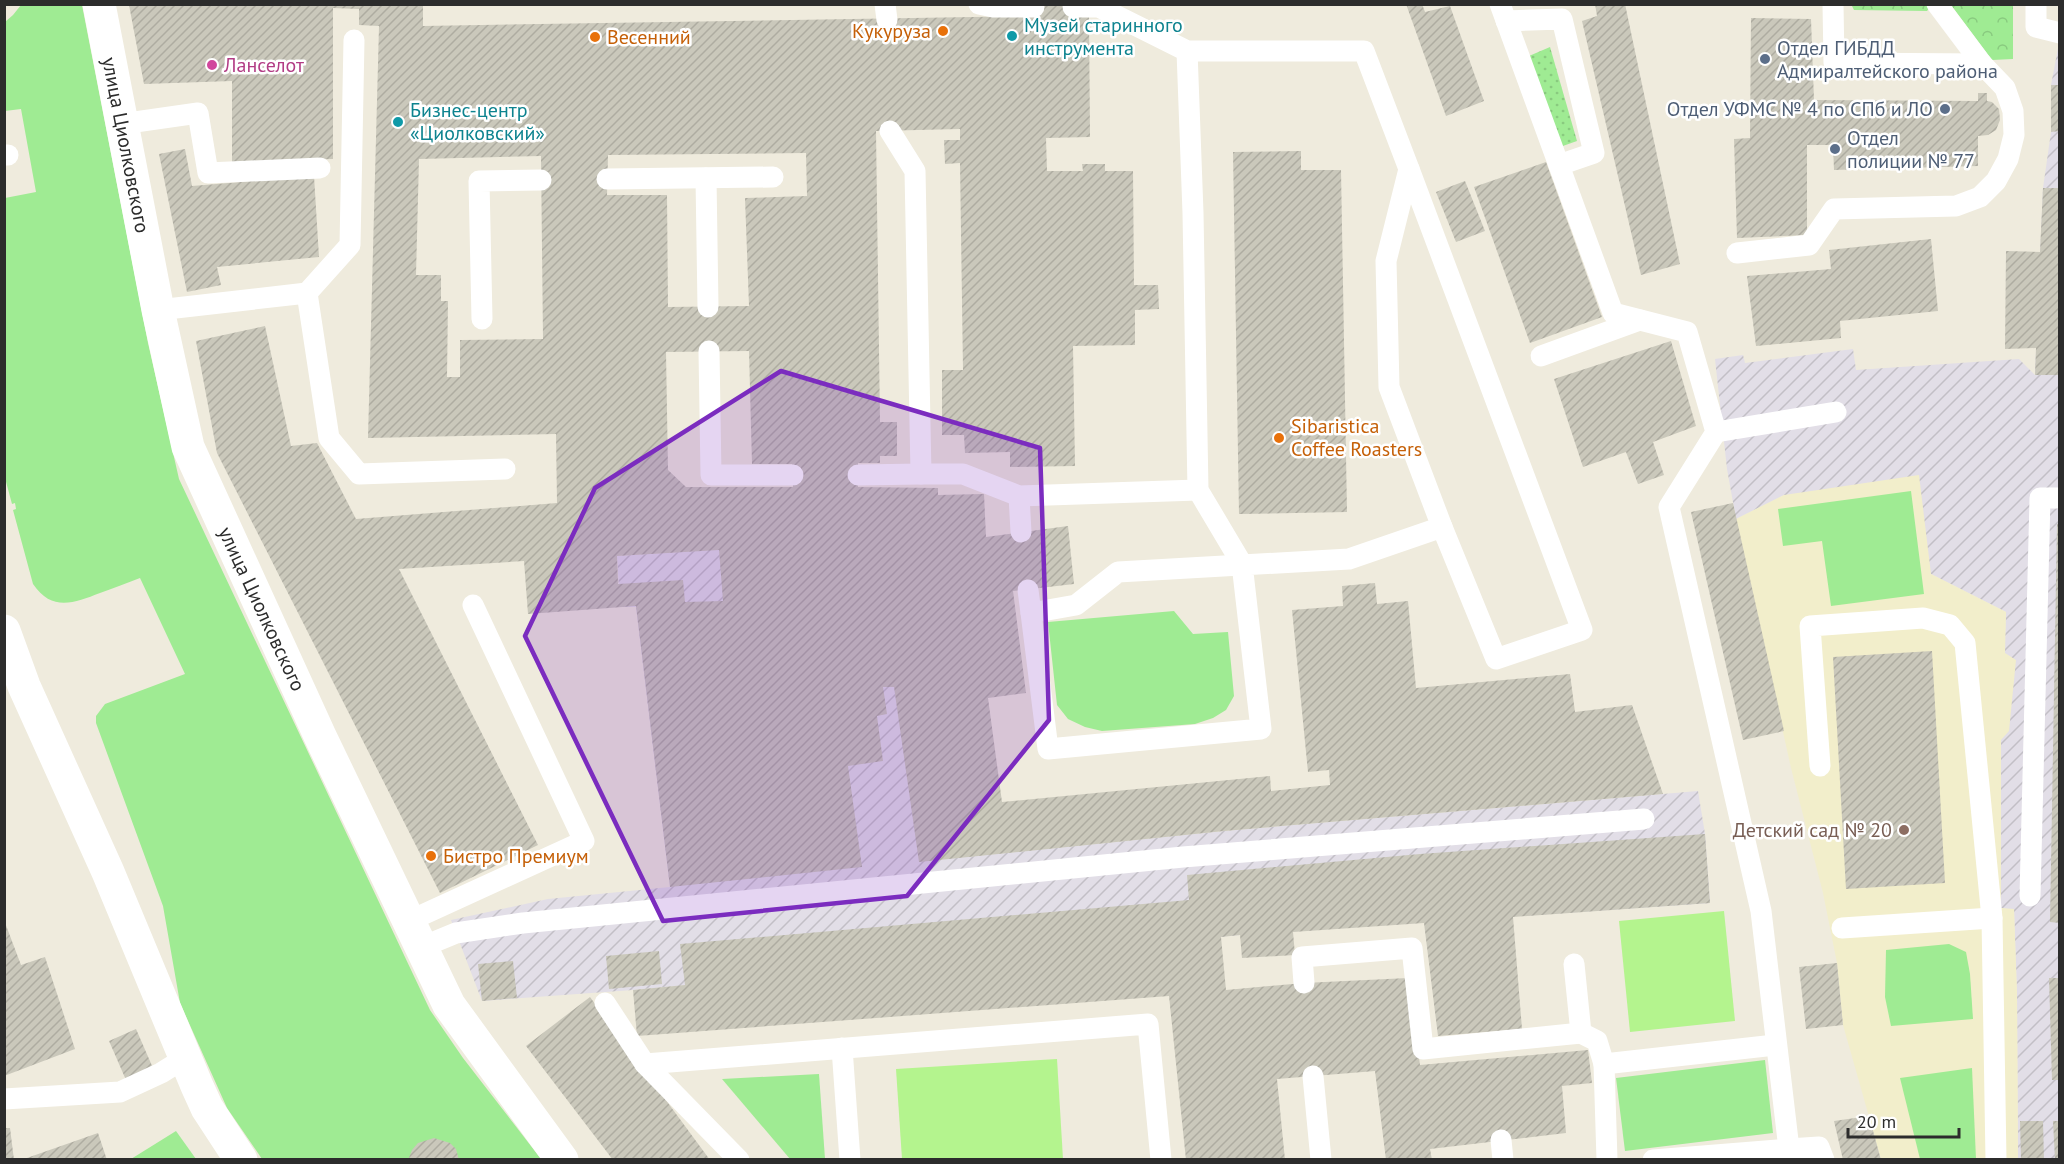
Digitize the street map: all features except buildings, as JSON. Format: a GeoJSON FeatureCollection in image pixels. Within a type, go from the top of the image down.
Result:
{"type":"FeatureCollection","features":[{"type":"Feature","properties":{"kind":"street","name":"улица Циолковского"},"geometry":{"type":"LineString","coordinates":[[99,4],[158,310],[188,447],[320,736],[449,1005],[562,1160]]}},
{"type":"Feature","properties":{"kind":"street"},"geometry":{"type":"LineString","coordinates":[[4,631],[14,689],[108,872],[207,1108],[241,1160]]}},
{"type":"Feature","properties":{"kind":"lane"},"geometry":{"type":"LineString","coordinates":[[979,4],[993,7],[1034,7]]}},
{"type":"Feature","properties":{"kind":"lane"},"geometry":{"type":"LineString","coordinates":[[1833,4],[1834,63],[1982,64]]}},
{"type":"Feature","properties":{"kind":"lane"},"geometry":{"type":"LineString","coordinates":[[1737,253],[1809,245],[1834,209],[1956,206],[1980,197],[1996,181],[2008,159],[2014,135],[2013,111],[2005,88],[1982,64],[1937,4]]}},
{"type":"Feature","properties":{"kind":"lane"},"geometry":{"type":"LineString","coordinates":[[2036,4],[2036,27],[2060,33]]}},
{"type":"Feature","properties":{"kind":"lane"},"geometry":{"type":"LineString","coordinates":[[1073,7],[1099,7],[1187,51],[1364,51],[1409,169],[1582,630],[1496,659],[1442,527],[1389,387],[1386,261],[1409,169]]}},
{"type":"Feature","properties":{"kind":"lane"},"geometry":{"type":"LineString","coordinates":[[1559,165],[1594,153],[1562,19],[1503,13],[1613,313],[1687,332],[1716,432],[1669,507],[1761,911],[1789,1149]]}},
{"type":"Feature","properties":{"kind":"lane"},"geometry":{"type":"LineString","coordinates":[[158,310],[306,293],[350,245],[354,40]]}},
{"type":"Feature","properties":{"kind":"lane"},"geometry":{"type":"LineString","coordinates":[[1028,590],[1048,749],[1261,729],[1242,564],[1198,490],[1193,213],[1187,51]]}},
{"type":"Feature","properties":{"kind":"lane"},"geometry":{"type":"LineString","coordinates":[[121,124],[198,113],[208,173],[320,168]]}},
{"type":"Feature","properties":{"kind":"lane"},"geometry":{"type":"LineString","coordinates":[[890,131],[915,171],[921,474]]}},
{"type":"Feature","properties":{"kind":"lane"},"geometry":{"type":"LineString","coordinates":[[607,179],[773,177]]}},
{"type":"Feature","properties":{"kind":"lane"},"geometry":{"type":"LineString","coordinates":[[706,178],[708,307]]}},
{"type":"Feature","properties":{"kind":"lane"},"geometry":{"type":"LineString","coordinates":[[482,319],[479,181],[541,180]]}},
{"type":"Feature","properties":{"kind":"lane"},"geometry":{"type":"LineString","coordinates":[[306,293],[329,438],[359,474],[505,469]]}},
{"type":"Feature","properties":{"kind":"lane"},"geometry":{"type":"LineString","coordinates":[[1541,356],[1640,320]]}},
{"type":"Feature","properties":{"kind":"lane"},"geometry":{"type":"LineString","coordinates":[[709,351],[711,475],[793,475]]}},
{"type":"Feature","properties":{"kind":"lane"},"geometry":{"type":"LineString","coordinates":[[1716,432],[1836,412]]}},
{"type":"Feature","properties":{"kind":"lane"},"geometry":{"type":"LineString","coordinates":[[858,475],[963,474],[1019,496],[1198,490]]}},
{"type":"Feature","properties":{"kind":"lane"},"geometry":{"type":"LineString","coordinates":[[1019,496],[1021,532]]}},
{"type":"Feature","properties":{"kind":"lane"},"geometry":{"type":"LineString","coordinates":[[2030,896],[2040,498],[2060,498]]}},
{"type":"Feature","properties":{"kind":"lane"},"geometry":{"type":"LineString","coordinates":[[1031,614],[1076,605],[1118,572],[1349,560],[1442,527]]}},
{"type":"Feature","properties":{"kind":"lane"},"geometry":{"type":"LineString","coordinates":[[416,934],[584,841],[473,605]]}},
{"type":"Feature","properties":{"kind":"lane"},"geometry":{"type":"LineString","coordinates":[[1820,766],[1810,626],[1923,618],[1950,625],[1965,642],[1992,918],[1996,1160]]}},
{"type":"Feature","properties":{"kind":"lane"},"geometry":{"type":"LineString","coordinates":[[416,934],[456,933],[523,923],[1183,857],[1644,819]]}},
{"type":"Feature","properties":{"kind":"lane"},"geometry":{"type":"LineString","coordinates":[[1842,928],[1992,918]]}},
{"type":"Feature","properties":{"kind":"lane"},"geometry":{"type":"LineString","coordinates":[[1304,983],[1302,957],[1412,948],[1423,1049],[1494,1051],[1581,1033],[1597,1041],[1604,1064],[1607,1160]]}},
{"type":"Feature","properties":{"kind":"lane"},"geometry":{"type":"LineString","coordinates":[[1574,964],[1581,1033]]}},
{"type":"Feature","properties":{"kind":"lane"},"geometry":{"type":"LineString","coordinates":[[605,1003],[645,1064],[739,1160]]}},
{"type":"Feature","properties":{"kind":"lane"},"geometry":{"type":"LineString","coordinates":[[645,1064],[1148,1024],[1161,1160]]}},
{"type":"Feature","properties":{"kind":"lane"},"geometry":{"type":"LineString","coordinates":[[1604,1064],[1775,1045]]}},
{"type":"Feature","properties":{"kind":"lane"},"geometry":{"type":"LineString","coordinates":[[842,1048],[850,1160]]}},
{"type":"Feature","properties":{"kind":"lane"},"geometry":{"type":"LineString","coordinates":[[4,1099],[120,1092],[161,1073],[185,1058]]}},
{"type":"Feature","properties":{"kind":"lane"},"geometry":{"type":"LineString","coordinates":[[1313,1076],[1321,1160]]}},
{"type":"Feature","properties":{"kind":"lane"},"geometry":{"type":"LineString","coordinates":[[1653,1160],[1819,1147],[1824,1160]]}},
{"type":"Feature","properties":{"kind":"highlighted area"},"geometry":{"type":"Polygon","coordinates":[[[781,371],[1040,448],[1049,720],[907,896],[663,921],[525,636],[595,488],[781,371]]]}},
{"type":"Feature","properties":{"kind":"shaded area"},"geometry":{"type":"Polygon","coordinates":[[[2059,43],[2059,1159],[2018,1159],[2014,910],[2001,908],[2001,739],[2006,612],[1784,495],[1736,519],[1727,469],[1715,359],[1743,355],[1745,363],[1853,349],[1856,370],[2019,359],[2035,375],[2043,188],[2051,132],[2051,85],[2059,43]]]}},
{"type":"Feature","properties":{"kind":"shaded area","name":"Детский сад № 20"},"geometry":{"type":"Polygon","coordinates":[[[1919,475],[1931,574],[2006,612],[2005,653],[2016,660],[2009,731],[2001,740],[2001,908],[2014,909],[2018,1159],[1881,1159],[1843,1025],[1837,963],[1823,893],[1791,768],[1736,519],[1784,495],[1919,475]]]}},
{"type":"Feature","properties":{"kind":"shaded area"},"geometry":{"type":"Polygon","coordinates":[[[913,537],[956,858],[1224,831],[1698,791],[1705,834],[1710,903],[1240,935],[633,990],[482,1001],[451,920],[548,899],[670,887],[636,607],[620,607],[617,556],[913,537]]]}},
{"type":"Feature","properties":{"kind":"green space"},"geometry":{"type":"Polygon","coordinates":[[[1851,4],[1928,4],[1930,7],[1927,11],[1854,10],[1851,4]]]}},
{"type":"Feature","properties":{"kind":"green space"},"geometry":{"type":"Polygon","coordinates":[[[21,5],[82,5],[148,343],[179,479],[430,1010],[463,1058],[541,1159],[262,1159],[227,1108],[180,1003],[163,906],[96,723],[96,716],[105,704],[185,674],[140,578],[72,602],[56,602],[40,593],[33,584],[13,510],[16,509],[15,503],[12,504],[5,478],[5,198],[36,192],[21,109],[5,111],[5,22],[21,5]]]}},
{"type":"Feature","properties":{"kind":"green space"},"geometry":{"type":"Polygon","coordinates":[[[1951,5],[2013,5],[2013,59],[1992,60],[1951,5]]]}},
{"type":"Feature","properties":{"kind":"green space"},"geometry":{"type":"Polygon","coordinates":[[[1550,47],[1577,141],[1560,147],[1529,56],[1550,47]]]}},
{"type":"Feature","properties":{"kind":"green space"},"geometry":{"type":"Polygon","coordinates":[[[1911,491],[1924,594],[1831,606],[1822,541],[1783,546],[1778,509],[1911,491]]]}},
{"type":"Feature","properties":{"kind":"green space"},"geometry":{"type":"Polygon","coordinates":[[[1174,611],[1193,634],[1228,632],[1234,696],[1226,710],[1213,718],[1195,724],[1102,731],[1085,727],[1068,719],[1057,705],[1048,622],[1174,611]]]}},
{"type":"Feature","properties":{"kind":"green space"},"geometry":{"type":"Polygon","coordinates":[[[1724,911],[1735,1021],[1630,1032],[1619,921],[1724,911]]]}},
{"type":"Feature","properties":{"kind":"green space"},"geometry":{"type":"Polygon","coordinates":[[[1949,944],[1966,952],[1973,1019],[1891,1026],[1885,997],[1886,950],[1949,944]]]}},
{"type":"Feature","properties":{"kind":"green space"},"geometry":{"type":"Polygon","coordinates":[[[1057,1059],[1063,1159],[902,1159],[896,1069],[1057,1059]]]}},
{"type":"Feature","properties":{"kind":"green space"},"geometry":{"type":"Polygon","coordinates":[[[1765,1060],[1773,1133],[1625,1151],[1616,1078],[1765,1060]]]}},
{"type":"Feature","properties":{"kind":"green space"},"geometry":{"type":"Polygon","coordinates":[[[1972,1068],[1976,1159],[1920,1159],[1900,1078],[1972,1068]]]}},
{"type":"Feature","properties":{"kind":"green space"},"geometry":{"type":"Polygon","coordinates":[[[819,1074],[825,1159],[790,1159],[722,1079],[819,1074]]]}},
{"type":"Feature","properties":{"kind":"green space"},"geometry":{"type":"Polygon","coordinates":[[[176,1131],[196,1159],[131,1159],[176,1131]]]}},
{"type":"Feature","properties":{"kind":"place","name":"Кукуруза"},"geometry":{"type":"Point","coordinates":[943,31]}},
{"type":"Feature","properties":{"kind":"place","name":"Музей старинного инструмента"},"geometry":{"type":"Point","coordinates":[1012,36]}},
{"type":"Feature","properties":{"kind":"place","name":"Весенний"},"geometry":{"type":"Point","coordinates":[595,37]}},
{"type":"Feature","properties":{"kind":"place","name":"Отдел ГИБДД Адмиралтейского района"},"geometry":{"type":"Point","coordinates":[1765,59]}},
{"type":"Feature","properties":{"kind":"place","name":"Ланселот"},"geometry":{"type":"Point","coordinates":[212,65]}},
{"type":"Feature","properties":{"kind":"place","name":"Отдел УФМС № 4 по СПб и ЛО"},"geometry":{"type":"Point","coordinates":[1945,109]}},
{"type":"Feature","properties":{"kind":"place","name":"Бизнес-центр «Циолковский»"},"geometry":{"type":"Point","coordinates":[398,122]}},
{"type":"Feature","properties":{"kind":"place","name":"Отдел полиции № 77"},"geometry":{"type":"Point","coordinates":[1835,149]}},
{"type":"Feature","properties":{"kind":"place","name":"Sibaristica Coffee Roasters"},"geometry":{"type":"Point","coordinates":[1279,438]}},
{"type":"Feature","properties":{"kind":"place","name":"Детский сад № 20"},"geometry":{"type":"Point","coordinates":[1904,830]}},
{"type":"Feature","properties":{"kind":"place","name":"Бистро Премиум"},"geometry":{"type":"Point","coordinates":[431,856]}}]}
